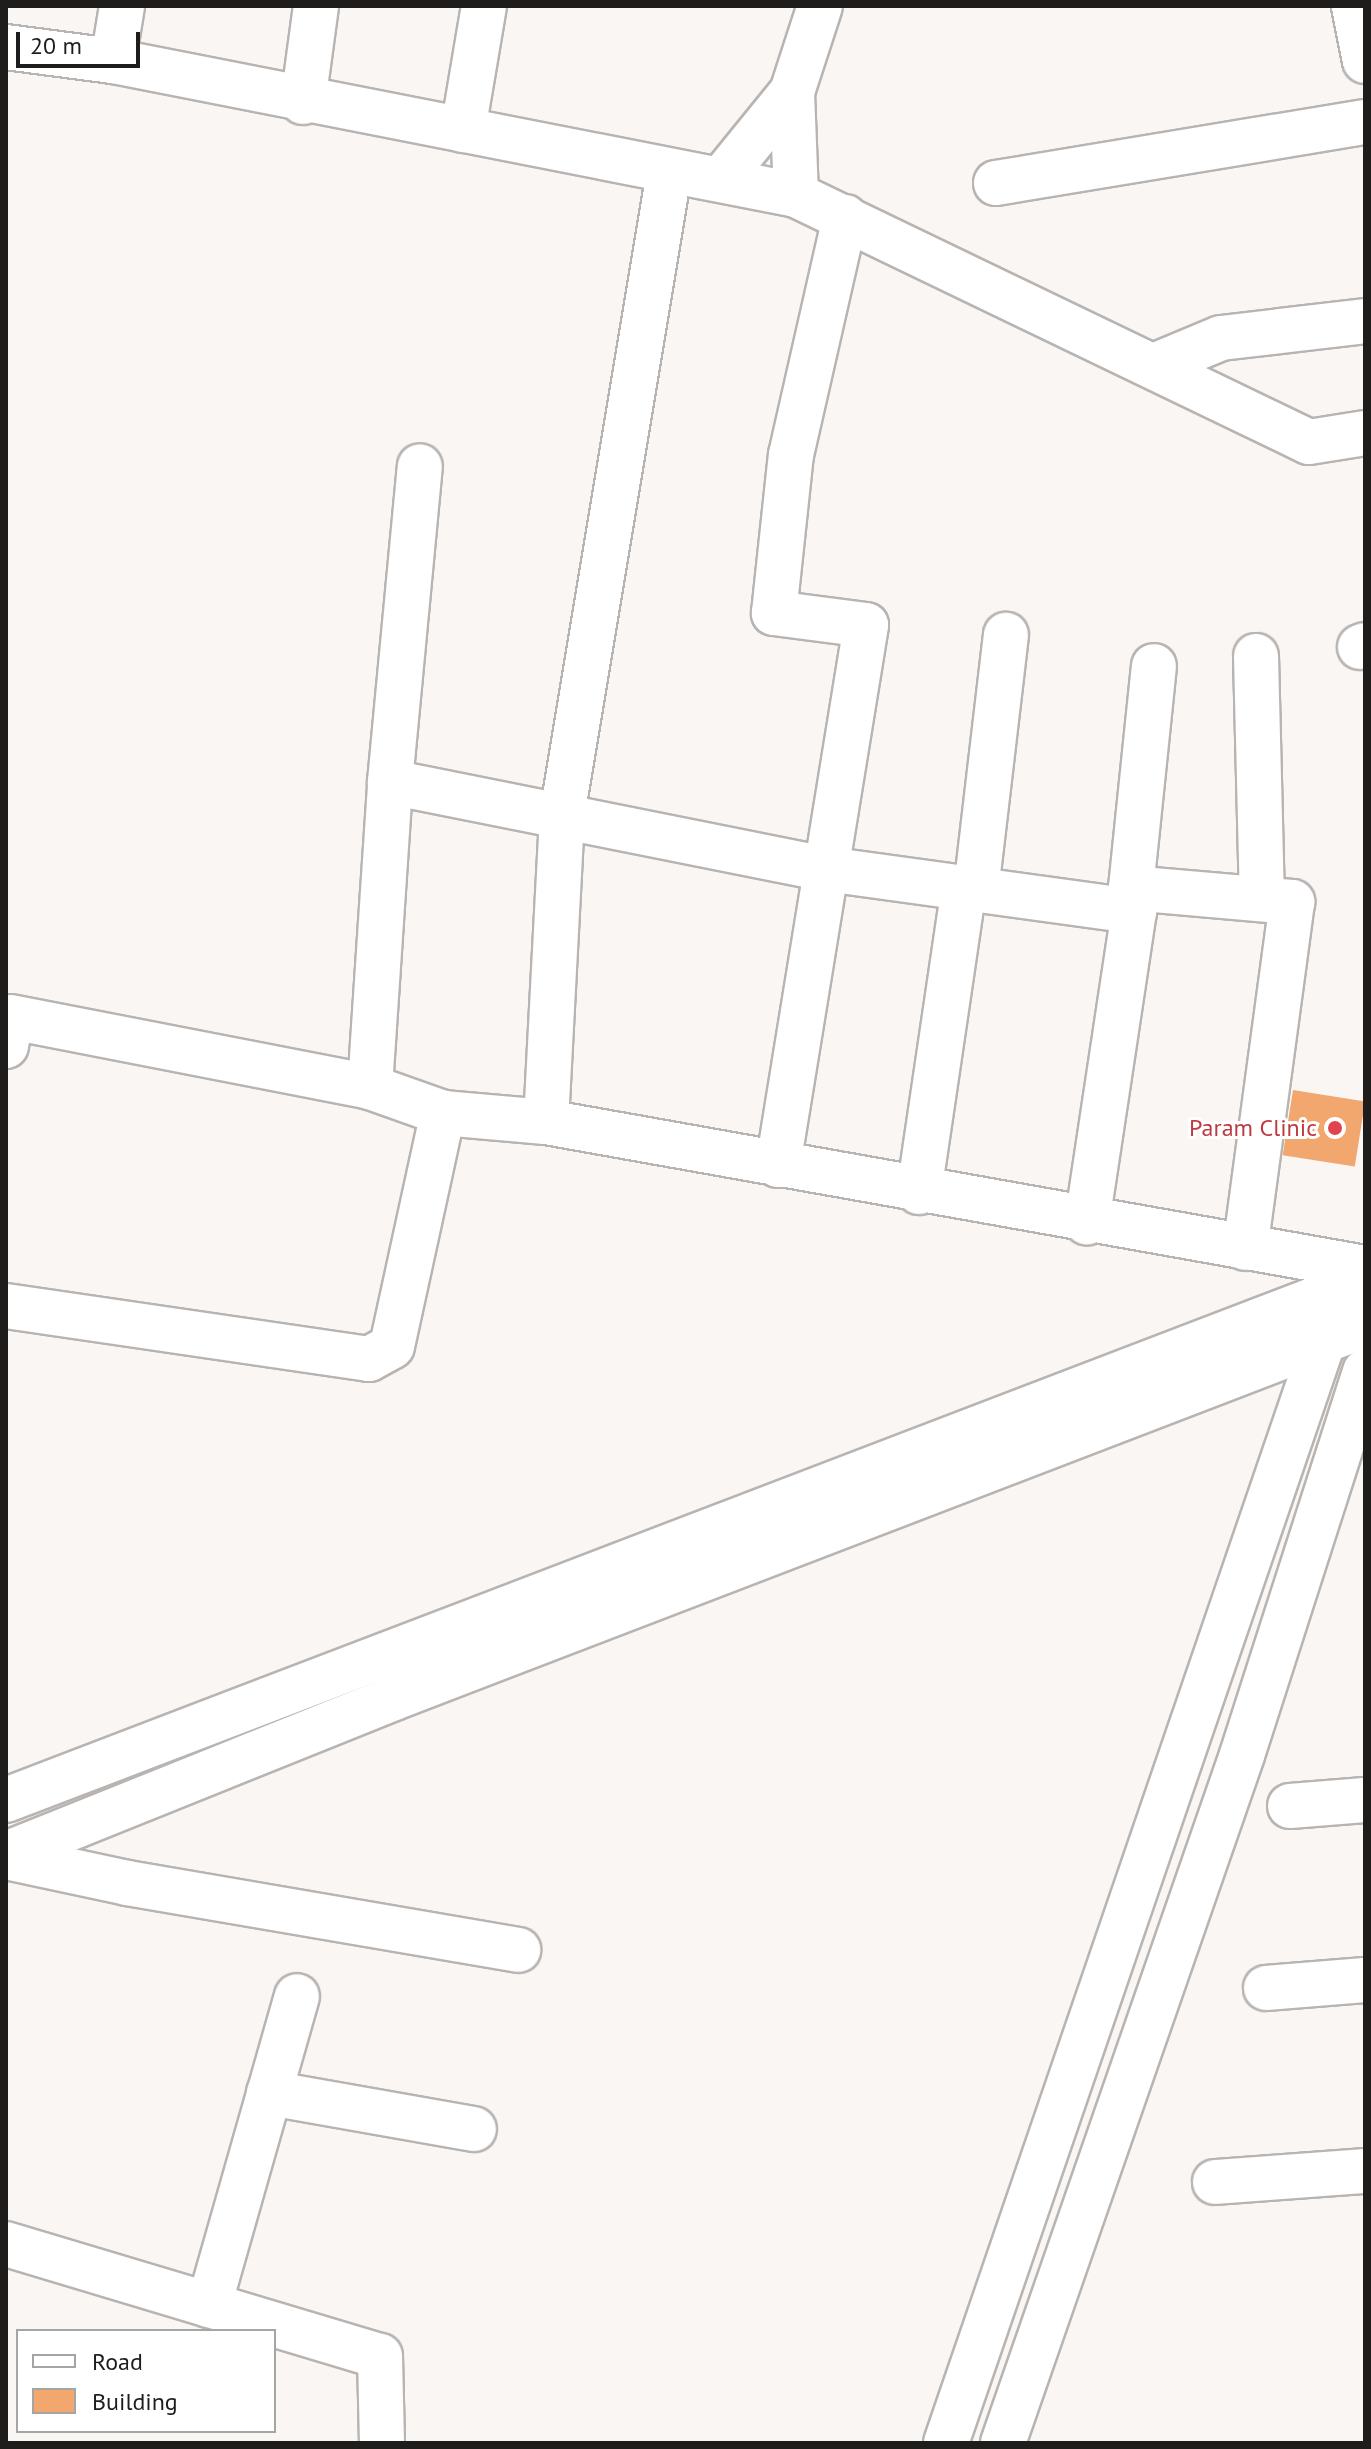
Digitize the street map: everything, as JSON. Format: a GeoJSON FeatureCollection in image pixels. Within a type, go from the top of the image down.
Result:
{"type":"FeatureCollection","features":[{"type":"Feature","properties":{"kind":"street"},"geometry":{"type":"LineString","coordinates":[[113,61],[122,6]]}},
{"type":"Feature","properties":{"kind":"street"},"geometry":{"type":"LineString","coordinates":[[303,102],[316,6]]}},
{"type":"Feature","properties":{"kind":"street"},"geometry":{"type":"LineString","coordinates":[[463,130],[484,6]]}},
{"type":"Feature","properties":{"kind":"street"},"geometry":{"type":"LineString","coordinates":[[796,195],[792,92],[820,6]]}},
{"type":"Feature","properties":{"kind":"street"},"geometry":{"type":"LineString","coordinates":[[1354,6],[1365,61]]}},
{"type":"Feature","properties":{"kind":"street"},"geometry":{"type":"LineString","coordinates":[[6,47],[113,61],[303,102],[463,130],[669,173],[722,178],[796,195],[1156,365],[1309,442],[1365,433]]}},
{"type":"Feature","properties":{"kind":"street"},"geometry":{"type":"LineString","coordinates":[[722,178],[792,92]]}},
{"type":"Feature","properties":{"kind":"street"},"geometry":{"type":"LineString","coordinates":[[996,183],[1365,122]]}},
{"type":"Feature","properties":{"kind":"street"},"geometry":{"type":"LineString","coordinates":[[546,1122],[562,815],[669,173]]}},
{"type":"Feature","properties":{"kind":"street"},"geometry":{"type":"LineString","coordinates":[[778,1165],[866,625],[774,613],[791,455],[845,217]]}},
{"type":"Feature","properties":{"kind":"street"},"geometry":{"type":"LineString","coordinates":[[1156,365],[1221,338],[1365,321]]}},
{"type":"Feature","properties":{"kind":"street"},"geometry":{"type":"LineString","coordinates":[[370,1087],[390,782],[420,466]]}},
{"type":"Feature","properties":{"kind":"street"},"geometry":{"type":"LineString","coordinates":[[919,1192],[970,889],[1006,635]]}},
{"type":"Feature","properties":{"kind":"street"},"geometry":{"type":"LineString","coordinates":[[1256,656],[1262,899]]}},
{"type":"Feature","properties":{"kind":"street"},"geometry":{"type":"LineString","coordinates":[[1087,1222],[1132,900],[1154,666]]}},
{"type":"Feature","properties":{"kind":"street"},"geometry":{"type":"LineString","coordinates":[[390,782],[826,869],[970,889],[1132,900],[1262,899],[1292,902],[1245,1248]]}},
{"type":"Feature","properties":{"kind":"street"},"geometry":{"type":"LineString","coordinates":[[6,1046],[11,1017],[370,1087],[443,1113],[546,1122],[919,1192],[1245,1248],[1355,1280]]}},
{"type":"Feature","properties":{"kind":"street"},"geometry":{"type":"LineString","coordinates":[[6,1306],[369,1359],[392,1346],[443,1113]]}},
{"type":"Feature","properties":{"kind":"street"},"geometry":{"type":"LineString","coordinates":[[946,2443],[1346,1332],[1355,1280]]}},
{"type":"Feature","properties":{"kind":"street"},"geometry":{"type":"LineString","coordinates":[[6,1800],[1355,1280]]}},
{"type":"Feature","properties":{"kind":"street"},"geometry":{"type":"LineString","coordinates":[[6,1855],[380,1704],[1346,1332]]}},
{"type":"Feature","properties":{"kind":"street"},"geometry":{"type":"LineString","coordinates":[[1003,2443],[1242,1755],[1365,1371]]}},
{"type":"Feature","properties":{"kind":"street"},"geometry":{"type":"LineString","coordinates":[[1290,1806],[1365,1800]]}},
{"type":"Feature","properties":{"kind":"street"},"geometry":{"type":"LineString","coordinates":[[6,1855],[127,1883],[518,1950]]}},
{"type":"Feature","properties":{"kind":"street"},"geometry":{"type":"LineString","coordinates":[[1266,1988],[1365,1980]]}},
{"type":"Feature","properties":{"kind":"street"},"geometry":{"type":"LineString","coordinates":[[209,2305],[297,1996]]}},
{"type":"Feature","properties":{"kind":"street"},"geometry":{"type":"LineString","coordinates":[[269,2093],[474,2129]]}},
{"type":"Feature","properties":{"kind":"street"},"geometry":{"type":"LineString","coordinates":[[1215,2182],[1365,2171]]}},
{"type":"Feature","properties":{"kind":"street"},"geometry":{"type":"LineString","coordinates":[[6,2244],[380,2356],[382,2443]]}},
{"type":"Feature","properties":{"kind":"building"},"geometry":{"type":"Polygon","coordinates":[[[1293,1090],[1365,1101],[1355,1167],[1283,1155],[1293,1090]]]}},
{"type":"Feature","properties":{"kind":"place","name":"Param Clinic"},"geometry":{"type":"Point","coordinates":[1335,1128]}}]}
